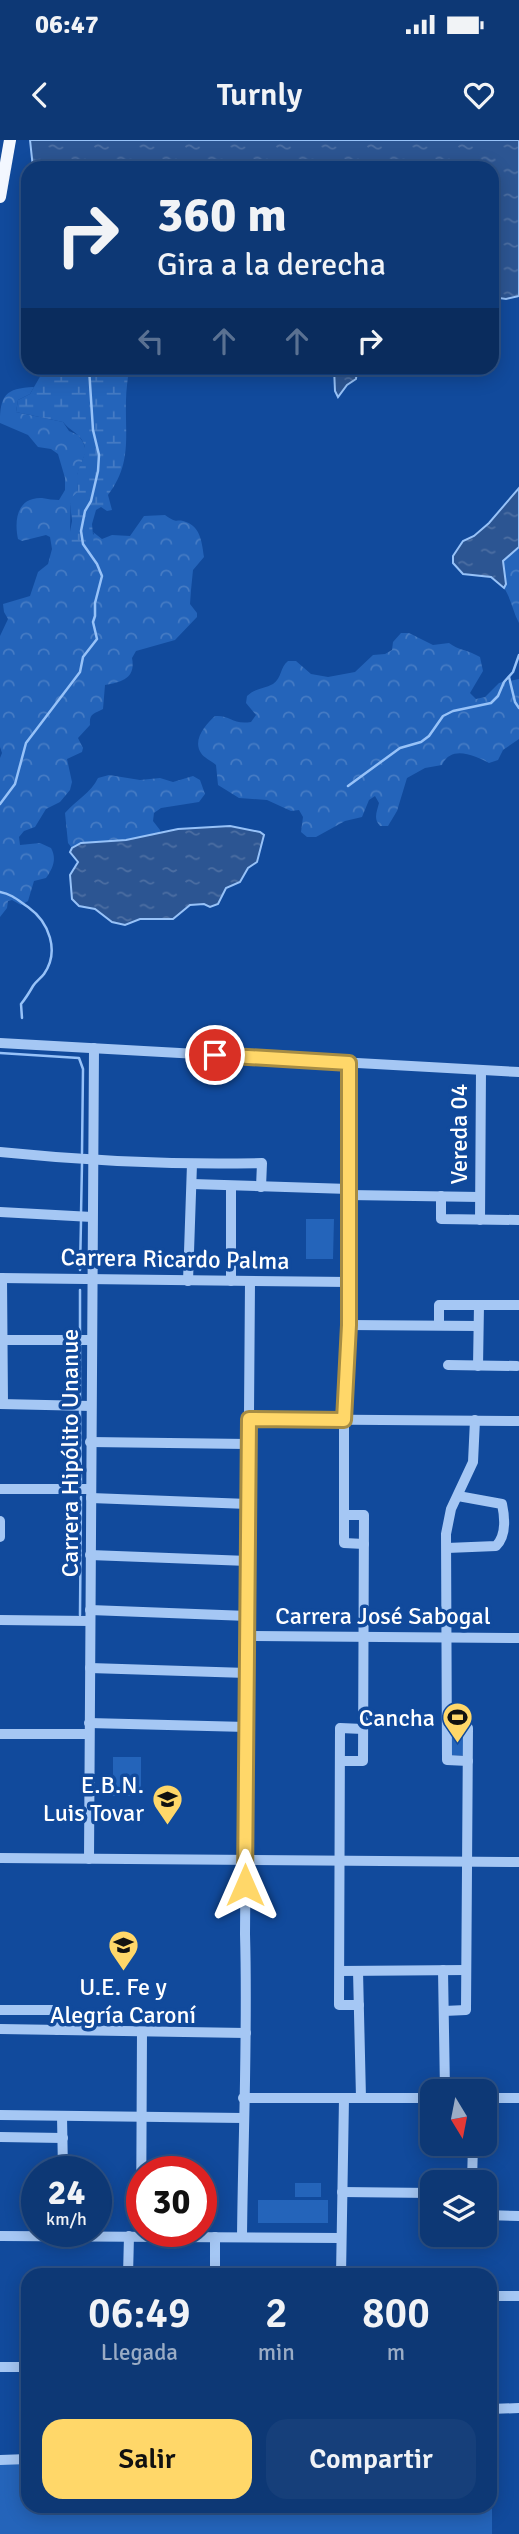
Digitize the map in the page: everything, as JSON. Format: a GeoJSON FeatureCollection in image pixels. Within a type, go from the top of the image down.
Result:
{"type":"FeatureCollection","features":[{"type":"Feature","properties":{"kind":"main road"},"geometry":{"type":"LineString","coordinates":[[1,194],[10,140]]}},
{"type":"Feature","properties":{"kind":"street"},"geometry":{"type":"LineString","coordinates":[[0,1043],[519,1072]]}},
{"type":"Feature","properties":{"kind":"street","name":"Carrera Hipólito Unanue"},"geometry":{"type":"LineString","coordinates":[[89,1859],[91,1406],[84,1340],[92,1280],[85,1216],[93,1161],[94,1048]]}},
{"type":"Feature","properties":{"kind":"street"},"geometry":{"type":"LineString","coordinates":[[349,1063],[349,1325],[344,1420],[344,1543],[364,1544]]}},
{"type":"Feature","properties":{"kind":"street","name":"Vereda 04"},"geometry":{"type":"LineString","coordinates":[[480,1220],[481,1070]]}},
{"type":"Feature","properties":{"kind":"street"},"geometry":{"type":"LineString","coordinates":[[0,1152],[93,1161],[262,1163],[261,1186]]}},
{"type":"Feature","properties":{"kind":"street"},"geometry":{"type":"LineString","coordinates":[[188,1281],[192,1164]]}},
{"type":"Feature","properties":{"kind":"street"},"geometry":{"type":"LineString","coordinates":[[192,1184],[480,1197]]}},
{"type":"Feature","properties":{"kind":"street"},"geometry":{"type":"LineString","coordinates":[[232,1186],[232,1281]]}},
{"type":"Feature","properties":{"kind":"street"},"geometry":{"type":"LineString","coordinates":[[441,1196],[441,1219],[519,1220]]}},
{"type":"Feature","properties":{"kind":"street"},"geometry":{"type":"LineString","coordinates":[[0,1212],[85,1216]]}},
{"type":"Feature","properties":{"kind":"street"},"geometry":{"type":"LineString","coordinates":[[1,1278],[2,1404],[91,1406]]}},
{"type":"Feature","properties":{"kind":"street","name":"Carrera Ricardo Palma"},"geometry":{"type":"LineString","coordinates":[[1,1278],[349,1282]]}},
{"type":"Feature","properties":{"kind":"street"},"geometry":{"type":"LineString","coordinates":[[242,2237],[246,2034],[250,1282]]}},
{"type":"Feature","properties":{"kind":"street"},"geometry":{"type":"LineString","coordinates":[[439,1325],[439,1305],[519,1305]]}},
{"type":"Feature","properties":{"kind":"street"},"geometry":{"type":"LineString","coordinates":[[478,1366],[479,1305]]}},
{"type":"Feature","properties":{"kind":"street"},"geometry":{"type":"LineString","coordinates":[[349,1325],[478,1326]]}},
{"type":"Feature","properties":{"kind":"street"},"geometry":{"type":"LineString","coordinates":[[2,1335],[84,1340]]}},
{"type":"Feature","properties":{"kind":"street"},"geometry":{"type":"LineString","coordinates":[[448,1365],[517,1366]]}},
{"type":"Feature","properties":{"kind":"street"},"geometry":{"type":"LineString","coordinates":[[249,1419],[519,1421]]}},
{"type":"Feature","properties":{"kind":"street"},"geometry":{"type":"LineString","coordinates":[[468,1761],[447,1760],[447,1548],[450,1514],[472,1462],[475,1420]]}},
{"type":"Feature","properties":{"kind":"street"},"geometry":{"type":"LineString","coordinates":[[90,1442],[248,1444]]}},
{"type":"Feature","properties":{"kind":"street"},"geometry":{"type":"LineString","coordinates":[[0,1489],[248,1504]]}},
{"type":"Feature","properties":{"kind":"street"},"geometry":{"type":"LineString","coordinates":[[447,1548],[496,1546],[502,1538],[502,1504],[458,1496]]}},
{"type":"Feature","properties":{"kind":"street"},"geometry":{"type":"LineString","coordinates":[[340,1761],[363,1761],[363,1515],[344,1515]]}},
{"type":"Feature","properties":{"kind":"street"},"geometry":{"type":"LineString","coordinates":[[0,1521],[0,1537]]}},
{"type":"Feature","properties":{"kind":"street"},"geometry":{"type":"LineString","coordinates":[[90,1555],[248,1561]]}},
{"type":"Feature","properties":{"kind":"street"},"geometry":{"type":"LineString","coordinates":[[0,1620],[90,1616],[248,1616]]}},
{"type":"Feature","properties":{"kind":"street","name":"Carrera José Sabogal"},"geometry":{"type":"LineString","coordinates":[[247,1636],[519,1638]]}},
{"type":"Feature","properties":{"kind":"street"},"geometry":{"type":"LineString","coordinates":[[90,1668],[247,1673]]}},
{"type":"Feature","properties":{"kind":"street"},"geometry":{"type":"LineString","coordinates":[[0,1734],[89,1728],[247,1727]]}},
{"type":"Feature","properties":{"kind":"street"},"geometry":{"type":"LineString","coordinates":[[359,2005],[340,2005],[340,1728],[363,1728]]}},
{"type":"Feature","properties":{"kind":"street"},"geometry":{"type":"LineString","coordinates":[[444,2011],[466,2010],[468,1728],[447,1728]]}},
{"type":"Feature","properties":{"kind":"street"},"geometry":{"type":"LineString","coordinates":[[0,1858],[519,1862]]}},
{"type":"Feature","properties":{"kind":"street"},"geometry":{"type":"LineString","coordinates":[[443,1970],[445,2079]]}},
{"type":"Feature","properties":{"kind":"street"},"geometry":{"type":"LineString","coordinates":[[340,1971],[466,1970]]}},
{"type":"Feature","properties":{"kind":"street"},"geometry":{"type":"LineString","coordinates":[[358,1971],[361,2098]]}},
{"type":"Feature","properties":{"kind":"street"},"geometry":{"type":"LineString","coordinates":[[0,2010],[57,2010],[57,2030]]}},
{"type":"Feature","properties":{"kind":"street"},"geometry":{"type":"LineString","coordinates":[[0,2029],[246,2034]]}},
{"type":"Feature","properties":{"kind":"street"},"geometry":{"type":"LineString","coordinates":[[141,2156],[142,2032]]}},
{"type":"Feature","properties":{"kind":"street"},"geometry":{"type":"LineString","coordinates":[[243,2098],[420,2098]]}},
{"type":"Feature","properties":{"kind":"street"},"geometry":{"type":"LineString","coordinates":[[341,2268],[344,2098]]}},
{"type":"Feature","properties":{"kind":"street"},"geometry":{"type":"LineString","coordinates":[[497,2098],[519,2098]]}},
{"type":"Feature","properties":{"kind":"street"},"geometry":{"type":"LineString","coordinates":[[0,2115],[243,2118]]}},
{"type":"Feature","properties":{"kind":"street"},"geometry":{"type":"LineString","coordinates":[[62,2116],[63,2156]]}},
{"type":"Feature","properties":{"kind":"street"},"geometry":{"type":"LineString","coordinates":[[0,2137],[63,2138]]}},
{"type":"Feature","properties":{"kind":"street"},"geometry":{"type":"LineString","coordinates":[[342,2192],[420,2193]]}},
{"type":"Feature","properties":{"kind":"street"},"geometry":{"type":"LineString","coordinates":[[497,2216],[519,2216]]}},
{"type":"Feature","properties":{"kind":"street"},"geometry":{"type":"LineString","coordinates":[[0,2236],[21,2235]]}},
{"type":"Feature","properties":{"kind":"street"},"geometry":{"type":"LineString","coordinates":[[217,2237],[341,2238]]}},
{"type":"Feature","properties":{"kind":"street"},"geometry":{"type":"LineString","coordinates":[[128,2268],[129,2247]]}},
{"type":"Feature","properties":{"kind":"street"},"geometry":{"type":"LineString","coordinates":[[215,2247],[215,2268]]}},
{"type":"Feature","properties":{"kind":"street"},"geometry":{"type":"LineString","coordinates":[[497,2295],[519,2296]]}},
{"type":"Feature","properties":{"kind":"street"},"geometry":{"type":"LineString","coordinates":[[0,2367],[21,2367]]}},
{"type":"Feature","properties":{"kind":"street"},"geometry":{"type":"LineString","coordinates":[[497,2409],[519,2408]]}},
{"type":"Feature","properties":{"kind":"street"},"geometry":{"type":"LineString","coordinates":[[0,2460],[21,2459]]}},
{"type":"Feature","properties":{"kind":"green space"},"geometry":{"type":"Polygon","coordinates":[[[41,375],[128,375],[126,449],[121,472],[108,495],[112,510],[107,511],[101,507],[96,510],[92,524],[94,546],[75,553],[69,537],[72,521],[70,504],[72,497],[78,492],[77,477],[85,446],[63,422],[16,412],[18,400],[30,394],[41,375]]]}},
{"type":"Feature","properties":{"kind":"green space"},"geometry":{"type":"Polygon","coordinates":[[[34,387],[30,394],[18,400],[16,412],[63,422],[69,431],[78,435],[86,451],[77,475],[78,493],[70,504],[70,531],[74,546],[94,534],[93,532],[102,539],[112,535],[130,536],[144,516],[165,515],[195,528],[200,536],[204,557],[193,570],[190,604],[197,617],[175,640],[136,651],[132,658],[130,675],[105,685],[103,709],[91,716],[90,725],[78,738],[82,752],[67,759],[72,782],[70,790],[60,802],[46,809],[35,827],[24,831],[19,837],[20,845],[40,843],[51,848],[54,856],[52,867],[46,878],[34,881],[28,901],[21,905],[12,900],[8,901],[7,908],[0,917],[0,636],[8,619],[3,604],[30,596],[38,572],[48,564],[52,549],[50,537],[46,535],[22,541],[18,539],[19,511],[27,501],[34,499],[59,500],[65,490],[65,478],[58,454],[51,449],[38,447],[28,435],[0,423],[1,406],[6,395],[16,389],[34,387]]]}},
{"type":"Feature","properties":{"kind":"green space"},"geometry":{"type":"Polygon","coordinates":[[[519,547],[519,623],[504,588],[506,584],[503,561],[519,547]]]}},
{"type":"Feature","properties":{"kind":"green space"},"geometry":{"type":"Polygon","coordinates":[[[401,633],[409,633],[433,645],[449,643],[480,657],[483,671],[470,693],[476,699],[485,697],[499,683],[519,679],[519,739],[503,750],[498,760],[489,763],[470,755],[451,755],[442,765],[425,768],[407,778],[397,811],[388,826],[380,826],[377,821],[379,803],[375,796],[369,800],[362,817],[345,821],[316,837],[307,837],[301,832],[303,817],[299,810],[291,811],[267,800],[239,798],[218,785],[216,765],[202,755],[198,743],[204,728],[215,716],[251,722],[256,715],[246,703],[247,696],[276,682],[288,661],[296,661],[311,674],[328,677],[355,672],[373,655],[392,650],[393,642],[401,633]]]}},
{"type":"Feature","properties":{"kind":"green space"},"geometry":{"type":"Polygon","coordinates":[[[109,775],[140,780],[160,778],[173,782],[193,776],[200,780],[205,794],[199,802],[161,808],[154,813],[153,821],[160,834],[126,840],[81,843],[72,848],[68,843],[65,813],[98,778],[109,775]]]}},
{"type":"Feature","properties":{"kind":"green space"},"geometry":{"type":"Polygon","coordinates":[[[306,1219],[334,1219],[333,1259],[306,1259],[306,1219]]]}},
{"type":"Feature","properties":{"kind":"green space","name":"Cancha"},"geometry":{"type":"Polygon","coordinates":[[[448,1734],[467,1734],[467,1755],[448,1755],[448,1734]]]}},
{"type":"Feature","properties":{"kind":"green space"},"geometry":{"type":"Polygon","coordinates":[[[113,1757],[141,1757],[141,1796],[113,1796],[113,1757]]]}},
{"type":"Feature","properties":{"kind":"green space"},"geometry":{"type":"Polygon","coordinates":[[[295,2183],[321,2183],[321,2197],[295,2197],[295,2183]]]}},
{"type":"Feature","properties":{"kind":"green space"},"geometry":{"type":"Polygon","coordinates":[[[258,2200],[328,2200],[328,2223],[258,2223],[258,2200]]]}},
{"type":"Feature","properties":{"kind":"green space"},"geometry":{"type":"Polygon","coordinates":[[[21,2459],[21,2513],[492,2513],[492,2534],[0,2534],[0,2460],[21,2459]]]}},
{"type":"Feature","properties":{"kind":"water"},"geometry":{"type":"Polygon","coordinates":[[[30,140],[519,140],[519,296],[499,298],[499,161],[32,161],[30,140]]]}},
{"type":"Feature","properties":{"kind":"water"},"geometry":{"type":"Polygon","coordinates":[[[334,375],[356,375],[356,379],[347,385],[338,397],[334,375]]]}},
{"type":"Feature","properties":{"kind":"water"},"geometry":{"type":"Polygon","coordinates":[[[519,488],[519,547],[503,561],[506,584],[504,588],[491,577],[463,574],[453,563],[453,556],[463,541],[474,536],[489,523],[519,488]]]}},
{"type":"Feature","properties":{"kind":"water"},"geometry":{"type":"Polygon","coordinates":[[[230,826],[264,835],[257,862],[248,868],[240,882],[226,888],[218,904],[210,907],[204,904],[190,905],[173,919],[140,919],[125,925],[112,922],[95,909],[79,906],[72,899],[70,875],[78,862],[70,852],[81,843],[126,840],[178,829],[230,826]]]}},
{"type":"Feature","properties":{"kind":"waterway"},"geometry":{"type":"LineString","coordinates":[[0,804],[15,784],[26,743],[80,672],[83,657],[97,639],[93,622],[102,576],[83,544],[81,531],[85,511],[91,501],[99,455],[93,430],[89,375]]}},
{"type":"Feature","properties":{"kind":"waterway"},"geometry":{"type":"LineString","coordinates":[[348,786],[400,748],[421,742],[429,736],[443,716],[453,711],[491,703],[513,672],[519,655]]}},
{"type":"Feature","properties":{"kind":"waterway"},"geometry":{"type":"LineString","coordinates":[[509,677],[519,708]]}},
{"type":"Feature","properties":{"kind":"waterway"},"geometry":{"type":"LineString","coordinates":[[0,892],[15,898],[35,913],[47,929],[52,947],[49,965],[21,1004],[22,1018]]}},
{"type":"Feature","properties":{"kind":"waterway"},"geometry":{"type":"LineString","coordinates":[[0,1053],[79,1058],[83,1069],[82,1153]]}},
{"type":"Feature","properties":{"kind":"waterway"},"geometry":{"type":"LineString","coordinates":[[81,1214],[82,1164]]}},
{"type":"Feature","properties":{"kind":"waterway"},"geometry":{"type":"LineString","coordinates":[[80,1270],[81,1221]]}},
{"type":"Feature","properties":{"kind":"waterway"},"geometry":{"type":"LineString","coordinates":[[80,1290],[80,1336]]}},
{"type":"Feature","properties":{"kind":"waterway"},"geometry":{"type":"LineString","coordinates":[[80,1343],[80,1399]]}},
{"type":"Feature","properties":{"kind":"waterway"},"geometry":{"type":"LineString","coordinates":[[80,1411],[81,1483]]}},
{"type":"Feature","properties":{"kind":"waterway"},"geometry":{"type":"LineString","coordinates":[[80,1615],[81,1497]]}},
{"type":"Feature","properties":{"kind":"place","name":"Cancha"},"geometry":{"type":"Point","coordinates":[458,1745]}},
{"type":"Feature","properties":{"kind":"place","name":"E.B.N. Luis Tovar"},"geometry":{"type":"Point","coordinates":[167,1826]}},
{"type":"Feature","properties":{"kind":"place","name":"U.E. Fe y Alegría Caroní"},"geometry":{"type":"Point","coordinates":[123,1972]}},
{"type":"Feature","properties":{"kind":"route"},"geometry":{"type":"LineString","coordinates":[[215,1055],[349,1063],[349,1325],[344,1420],[249,1419],[245,1885]]}}]}
